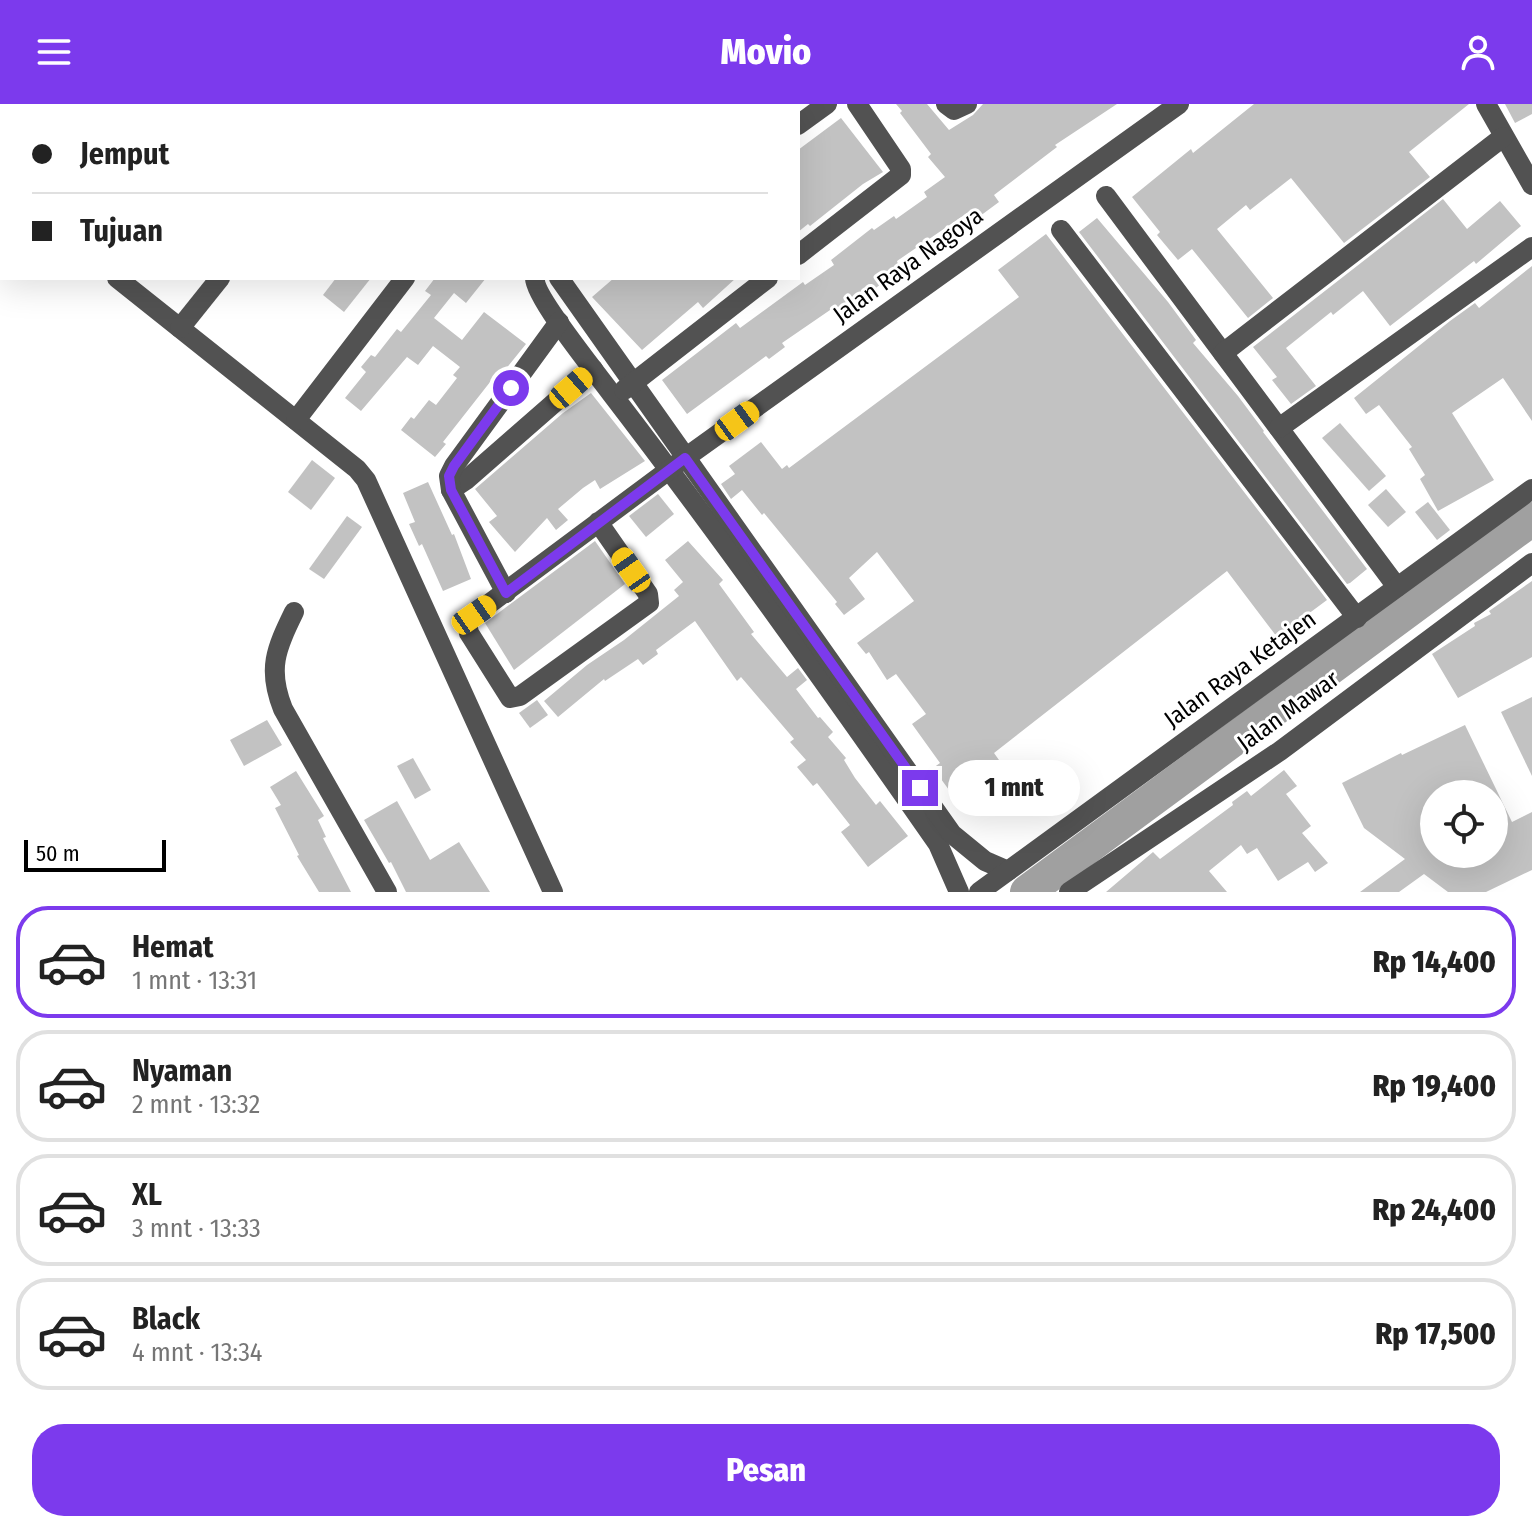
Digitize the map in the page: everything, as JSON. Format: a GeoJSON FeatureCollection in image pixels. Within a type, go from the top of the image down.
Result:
{"type":"FeatureCollection","features":[{"type":"Feature","properties":{"kind":"street"},"geometry":{"type":"LineString","coordinates":[[800,124],[827,104]]}},
{"type":"Feature","properties":{"kind":"street"},"geometry":{"type":"LineString","coordinates":[[800,253],[901,175],[901,169],[857,104]]}},
{"type":"Feature","properties":{"kind":"street"},"geometry":{"type":"LineString","coordinates":[[946,104],[954,110],[967,104]]}},
{"type":"Feature","properties":{"kind":"street","name":"Jalan Raya Nagoya"},"geometry":{"type":"LineString","coordinates":[[598,522],[648,594],[649,603],[513,699],[505,694],[467,627],[474,615],[506,593],[598,522],[677,464],[1179,104]]}},
{"type":"Feature","properties":{"kind":"street"},"geometry":{"type":"LineString","coordinates":[[1486,104],[1532,185]]}},
{"type":"Feature","properties":{"kind":"street"},"geometry":{"type":"LineString","coordinates":[[1223,353],[1503,137]]}},
{"type":"Feature","properties":{"kind":"street"},"geometry":{"type":"LineString","coordinates":[[1106,196],[1397,587]]}},
{"type":"Feature","properties":{"kind":"street"},"geometry":{"type":"LineString","coordinates":[[1061,230],[1357,618]]}},
{"type":"Feature","properties":{"kind":"street"},"geometry":{"type":"LineString","coordinates":[[1279,428],[1532,247]]}},
{"type":"Feature","properties":{"kind":"street"},"geometry":{"type":"LineString","coordinates":[[120,280],[357,469],[366,480],[553,892]]}},
{"type":"Feature","properties":{"kind":"street"},"geometry":{"type":"LineString","coordinates":[[180,328],[218,280]]}},
{"type":"Feature","properties":{"kind":"street"},"geometry":{"type":"LineString","coordinates":[[296,420],[403,280]]}},
{"type":"Feature","properties":{"kind":"street"},"geometry":{"type":"LineString","coordinates":[[535,280],[553,313],[614,397],[677,464]]}},
{"type":"Feature","properties":{"kind":"street"},"geometry":{"type":"LineString","coordinates":[[614,397],[765,280]]}},
{"type":"Feature","properties":{"kind":"street"},"geometry":{"type":"LineString","coordinates":[[506,593],[451,490],[451,471],[570,282],[677,464],[945,839],[959,892]]}},
{"type":"Feature","properties":{"kind":"street"},"geometry":{"type":"LineString","coordinates":[[451,490],[593,369]]}},
{"type":"Feature","properties":{"kind":"street","name":"Jalan Raya Ketajen"},"geometry":{"type":"LineString","coordinates":[[979,892],[1532,489]]}},
{"type":"Feature","properties":{"kind":"street","name":"Jalan Mawar"},"geometry":{"type":"LineString","coordinates":[[1069,892],[1280,751],[1532,563]]}},
{"type":"Feature","properties":{"kind":"street"},"geometry":{"type":"LineString","coordinates":[[294,612],[275,657],[276,690],[283,709],[387,892]]}},
{"type":"Feature","properties":{"kind":"street"},"geometry":{"type":"LineString","coordinates":[[945,839],[1008,871]]}},
{"type":"Feature","properties":{"kind":"building"},"geometry":{"type":"Polygon","coordinates":[[[896,104],[927,104],[949,130],[973,115],[983,104],[1117,104],[1055,145],[1057,147],[994,195],[999,202],[976,219],[970,211],[897,261],[898,264],[878,279],[881,284],[839,316],[833,308],[782,343],[785,347],[769,359],[766,356],[687,414],[662,380],[736,323],[740,328],[803,282],[805,285],[834,265],[831,260],[872,228],[874,230],[894,216],[896,219],[927,197],[924,192],[945,177],[928,157],[931,154],[896,104]]]}},
{"type":"Feature","properties":{"kind":"building"},"geometry":{"type":"Polygon","coordinates":[[[1254,104],[1469,104],[1409,152],[1430,177],[1344,243],[1291,178],[1250,210],[1246,205],[1217,229],[1273,298],[1248,318],[1192,249],[1178,260],[1132,197],[1191,149],[1193,153],[1254,104]]]}},
{"type":"Feature","properties":{"kind":"building"},"geometry":{"type":"Polygon","coordinates":[[[1505,104],[1532,104],[1532,114],[1515,123],[1505,104]]]}},
{"type":"Feature","properties":{"kind":"building"},"geometry":{"type":"Polygon","coordinates":[[[841,118],[883,172],[800,230],[800,149],[841,118]]]}},
{"type":"Feature","properties":{"kind":"building"},"geometry":{"type":"Polygon","coordinates":[[[1443,199],[1467,229],[1500,201],[1521,226],[1476,264],[1474,261],[1390,326],[1363,291],[1333,315],[1331,312],[1286,348],[1316,386],[1291,404],[1272,380],[1277,377],[1253,347],[1443,199]]]}},
{"type":"Feature","properties":{"kind":"building"},"geometry":{"type":"Polygon","coordinates":[[[1097,218],[1168,302],[1196,340],[1193,343],[1238,396],[1367,569],[1350,583],[1347,584],[1079,232],[1097,218]]]}},
{"type":"Feature","properties":{"kind":"building"},"geometry":{"type":"Polygon","coordinates":[[[1046,234],[1327,600],[1277,637],[1227,571],[994,753],[1004,767],[957,801],[933,768],[940,763],[912,724],[926,714],[896,674],[887,680],[869,652],[866,654],[857,643],[914,601],[877,552],[849,578],[865,599],[844,615],[835,604],[837,602],[764,513],[762,515],[742,490],[731,499],[721,484],[735,474],[729,466],[761,442],[782,469],[787,465],[789,468],[1019,297],[998,270],[1046,234]]]}},
{"type":"Feature","properties":{"kind":"building"},"geometry":{"type":"Polygon","coordinates":[[[1532,266],[1532,421],[1503,378],[1452,413],[1494,480],[1438,511],[1420,479],[1425,475],[1409,449],[1412,447],[1379,405],[1366,414],[1354,398],[1450,321],[1475,303],[1479,308],[1532,266]]]}},
{"type":"Feature","properties":{"kind":"building"},"geometry":{"type":"Polygon","coordinates":[[[334,280],[369,280],[344,312],[323,295],[334,280]]]}},
{"type":"Feature","properties":{"kind":"building"},"geometry":{"type":"Polygon","coordinates":[[[433,280],[484,280],[466,303],[454,293],[434,318],[462,340],[484,312],[526,344],[497,380],[494,377],[443,442],[446,444],[435,457],[401,430],[429,400],[436,405],[457,378],[453,375],[460,367],[433,346],[418,365],[407,357],[361,411],[345,398],[366,372],[361,367],[371,355],[375,357],[397,329],[401,332],[431,295],[425,291],[433,280]]]}},
{"type":"Feature","properties":{"kind":"building"},"geometry":{"type":"Polygon","coordinates":[[[612,280],[734,280],[703,308],[698,302],[642,350],[592,297],[612,280]]]}},
{"type":"Feature","properties":{"kind":"building"},"geometry":{"type":"Polygon","coordinates":[[[591,393],[645,461],[600,489],[595,480],[583,488],[558,509],[568,520],[556,530],[547,518],[515,552],[489,522],[497,516],[475,489],[563,413],[591,393]]]}},
{"type":"Feature","properties":{"kind":"building"},"geometry":{"type":"Polygon","coordinates":[[[1340,423],[1386,476],[1369,491],[1322,438],[1340,423]]]}},
{"type":"Feature","properties":{"kind":"building"},"geometry":{"type":"Polygon","coordinates":[[[312,460],[335,478],[311,510],[288,492],[312,460]]]}},
{"type":"Feature","properties":{"kind":"building"},"geometry":{"type":"Polygon","coordinates":[[[428,482],[454,534],[471,579],[443,591],[422,544],[419,546],[409,524],[415,522],[403,493],[428,482]]]}},
{"type":"Feature","properties":{"kind":"building"},"geometry":{"type":"Polygon","coordinates":[[[1386,489],[1406,512],[1388,527],[1368,505],[1386,489]]]}},
{"type":"Feature","properties":{"kind":"building"},"geometry":{"type":"Polygon","coordinates":[[[658,494],[674,514],[646,537],[629,516],[658,494]]]}},
{"type":"Feature","properties":{"kind":"building"},"geometry":{"type":"Polygon","coordinates":[[[1428,502],[1450,530],[1437,540],[1415,512],[1428,502]]]}},
{"type":"Feature","properties":{"kind":"building"},"geometry":{"type":"Polygon","coordinates":[[[347,516],[362,527],[324,579],[309,569],[347,516]]]}},
{"type":"Feature","properties":{"kind":"building"},"geometry":{"type":"Polygon","coordinates":[[[595,541],[625,584],[514,670],[485,623],[595,541]]]}},
{"type":"Feature","properties":{"kind":"building"},"geometry":{"type":"Polygon","coordinates":[[[688,541],[723,580],[719,584],[754,632],[751,634],[787,677],[798,668],[807,680],[796,689],[833,732],[828,737],[846,758],[844,760],[855,778],[876,805],[880,801],[908,836],[868,867],[841,832],[850,825],[817,783],[813,786],[797,767],[806,760],[790,742],[794,739],[741,677],[737,681],[695,621],[656,650],[658,654],[643,665],[638,659],[604,679],[558,717],[544,701],[679,596],[674,590],[683,582],[665,560],[688,541]]]}},
{"type":"Feature","properties":{"kind":"building"},"geometry":{"type":"Polygon","coordinates":[[[1532,581],[1532,657],[1458,698],[1432,654],[1475,626],[1474,623],[1491,614],[1489,611],[1532,581]]]}},
{"type":"Feature","properties":{"kind":"building"},"geometry":{"type":"Polygon","coordinates":[[[1532,697],[1532,776],[1501,712],[1532,697]]]}},
{"type":"Feature","properties":{"kind":"building"},"geometry":{"type":"Polygon","coordinates":[[[537,700],[548,715],[530,728],[519,713],[537,700]]]}},
{"type":"Feature","properties":{"kind":"building"},"geometry":{"type":"Polygon","coordinates":[[[267,720],[282,745],[244,766],[230,740],[267,720]]]}},
{"type":"Feature","properties":{"kind":"building"},"geometry":{"type":"Polygon","coordinates":[[[1465,725],[1492,780],[1420,780],[1420,868],[1508,868],[1508,814],[1512,822],[1532,812],[1532,870],[1486,892],[1448,892],[1424,874],[1399,892],[1360,892],[1405,859],[1364,828],[1342,783],[1465,725]]]}},
{"type":"Feature","properties":{"kind":"building"},"geometry":{"type":"Polygon","coordinates":[[[413,758],[431,790],[415,799],[397,766],[413,758]]]}},
{"type":"Feature","properties":{"kind":"building"},"geometry":{"type":"Polygon","coordinates":[[[1284,770],[1297,786],[1286,794],[1311,826],[1302,833],[1328,863],[1315,872],[1308,862],[1278,881],[1257,848],[1247,854],[1241,845],[1209,871],[1227,892],[1106,892],[1153,852],[1160,859],[1233,805],[1232,802],[1247,791],[1251,796],[1284,770]]]}},
{"type":"Feature","properties":{"kind":"building"},"geometry":{"type":"Polygon","coordinates":[[[296,771],[324,816],[318,820],[326,837],[323,838],[351,892],[319,892],[297,856],[275,808],[281,805],[270,787],[296,771]]]}},
{"type":"Feature","properties":{"kind":"building"},"geometry":{"type":"Polygon","coordinates":[[[397,801],[430,860],[459,842],[490,892],[406,892],[364,820],[397,801]]]}},
{"type":"Feature","properties":{"kind":"waterway"},"geometry":{"type":"LineString","coordinates":[[1027,892],[1532,519]]}},
{"type":"Feature","properties":{"kind":"route"},"geometry":{"type":"LineString","coordinates":[[511,388],[449,476],[451,490],[506,593],[685,458],[920,788]]}}]}
